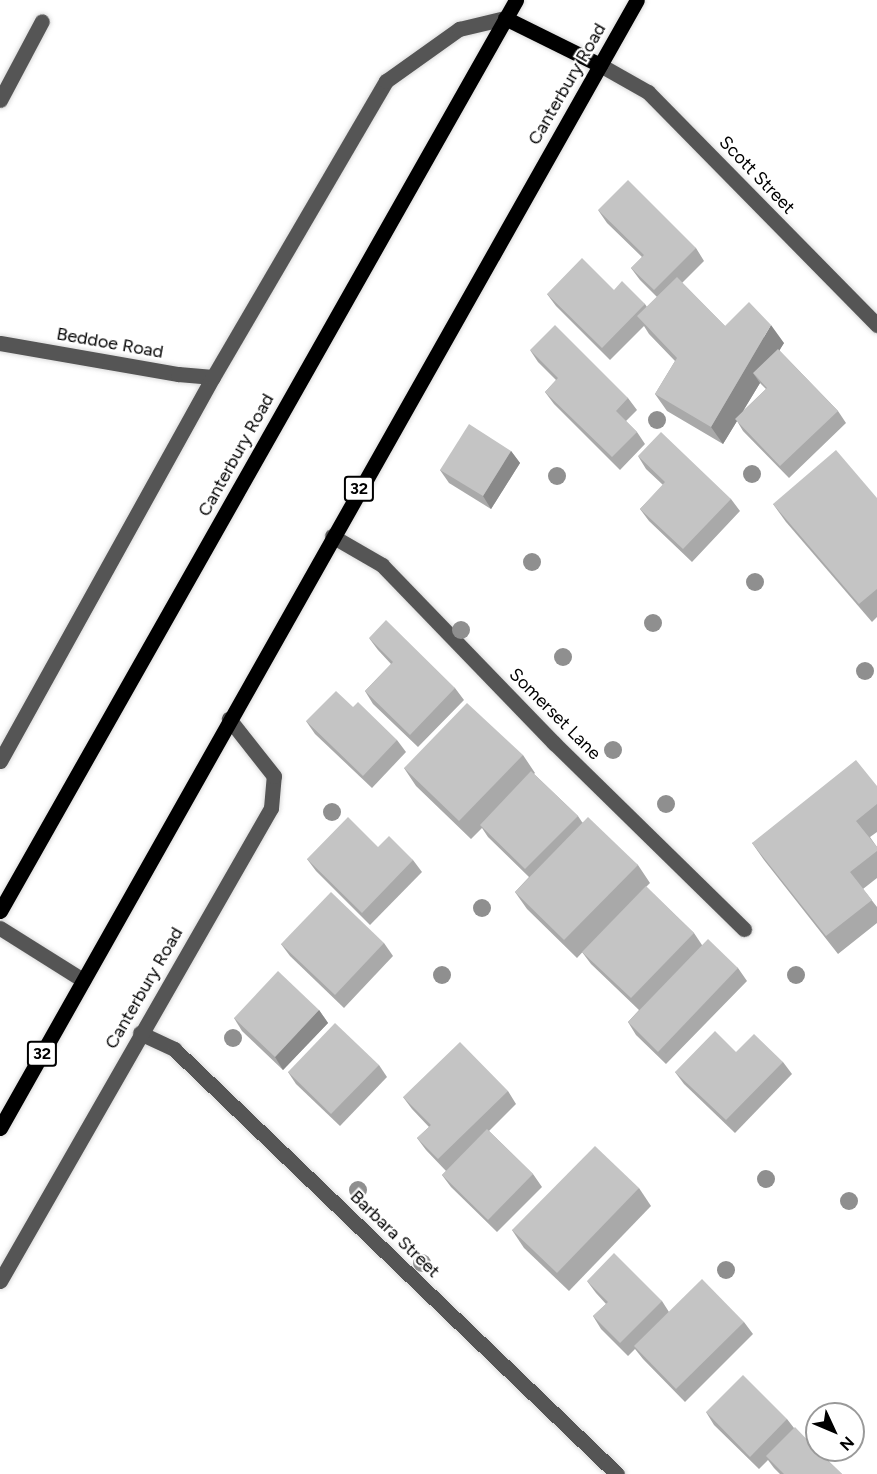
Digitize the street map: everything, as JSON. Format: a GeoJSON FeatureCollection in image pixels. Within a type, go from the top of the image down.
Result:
{"type":"FeatureCollection","features":[{"type":"Feature","properties":{"kind":"main road","name":"Canterbury Road"},"geometry":{"type":"LineString","coordinates":[[0,911],[516,0]]}},
{"type":"Feature","properties":{"kind":"main road","name":"Canterbury Road"},"geometry":{"type":"LineString","coordinates":[[0,1128],[332,536],[637,0]]}},
{"type":"Feature","properties":{"kind":"main road"},"geometry":{"type":"LineString","coordinates":[[505,18],[600,65]]}},
{"type":"Feature","properties":{"kind":"street"},"geometry":{"type":"LineString","coordinates":[[0,761],[213,376],[386,81],[459,29],[505,18]]}},
{"type":"Feature","properties":{"kind":"street"},"geometry":{"type":"LineString","coordinates":[[0,100],[42,21]]}},
{"type":"Feature","properties":{"kind":"street","name":"Scott Street"},"geometry":{"type":"LineString","coordinates":[[600,65],[648,92],[877,325]]}},
{"type":"Feature","properties":{"kind":"street","name":"Beddoe Road"},"geometry":{"type":"LineString","coordinates":[[0,343],[178,374],[213,376]]}},
{"type":"Feature","properties":{"kind":"street","name":"Somerset Lane"},"geometry":{"type":"LineString","coordinates":[[332,536],[382,565],[554,743],[744,929]]}},
{"type":"Feature","properties":{"kind":"street","name":"Canterbury Road"},"geometry":{"type":"LineString","coordinates":[[0,1281],[140,1033],[271,808],[274,776],[229,719]]}},
{"type":"Feature","properties":{"kind":"street"},"geometry":{"type":"LineString","coordinates":[[0,928],[83,980]]}},
{"type":"Feature","properties":{"kind":"street","name":"Barbara Street"},"geometry":{"type":"LineString","coordinates":[[140,1033],[174,1049],[617,1474]]}},
{"type":"Feature","properties":{"kind":"building"},"geometry":{"type":"Polygon","coordinates":[[[628,180],[696,248],[654,290],[631,268],[644,255],[598,210],[628,180]]]}},
{"type":"Feature","properties":{"kind":"building"},"geometry":{"type":"Polygon","coordinates":[[[582,258],[614,290],[622,281],[645,304],[602,348],[547,294],[582,258]]]}},
{"type":"Feature","properties":{"kind":"building"},"geometry":{"type":"Polygon","coordinates":[[[677,277],[725,326],[749,302],[771,325],[711,427],[655,394],[677,358],[637,316],[677,277]]]}},
{"type":"Feature","properties":{"kind":"building"},"geometry":{"type":"Polygon","coordinates":[[[555,325],[628,398],[616,411],[637,432],[612,457],[545,392],[558,378],[530,350],[555,325]]]}},
{"type":"Feature","properties":{"kind":"building"},"geometry":{"type":"Polygon","coordinates":[[[778,349],[838,411],[780,466],[735,419],[767,388],[753,373],[778,349]]]}},
{"type":"Feature","properties":{"kind":"building"},"geometry":{"type":"Polygon","coordinates":[[[469,424],[511,451],[483,496],[440,470],[469,424]]]}},
{"type":"Feature","properties":{"kind":"building"},"geometry":{"type":"Polygon","coordinates":[[[661,432],[731,499],[683,549],[640,509],[665,482],[638,456],[661,432]]]}},
{"type":"Feature","properties":{"kind":"building"},"geometry":{"type":"Polygon","coordinates":[[[836,450],[877,498],[877,589],[859,604],[773,504],[836,450]]]}},
{"type":"Feature","properties":{"kind":"building"},"geometry":{"type":"Polygon","coordinates":[[[386,620],[455,688],[410,735],[365,691],[393,662],[369,638],[386,620]]]}},
{"type":"Feature","properties":{"kind":"building"},"geometry":{"type":"Polygon","coordinates":[[[336,691],[353,707],[358,702],[397,740],[363,776],[306,721],[336,691]]]}},
{"type":"Feature","properties":{"kind":"building"},"geometry":{"type":"Polygon","coordinates":[[[467,703],[523,755],[459,821],[404,768],[467,703]]]}},
{"type":"Feature","properties":{"kind":"building"},"geometry":{"type":"Polygon","coordinates":[[[856,760],[877,786],[877,804],[856,821],[877,847],[877,851],[850,872],[872,900],[826,936],[752,843],[856,760]]]}},
{"type":"Feature","properties":{"kind":"building"},"geometry":{"type":"Polygon","coordinates":[[[531,771],[578,816],[525,869],[480,825],[531,771]]]}},
{"type":"Feature","properties":{"kind":"building"},"geometry":{"type":"Polygon","coordinates":[[[348,817],[378,847],[389,836],[413,860],[362,913],[307,859],[348,817]]]}},
{"type":"Feature","properties":{"kind":"building"},"geometry":{"type":"Polygon","coordinates":[[[588,817],[638,865],[564,940],[515,892],[588,817]]]}},
{"type":"Feature","properties":{"kind":"building"},"geometry":{"type":"Polygon","coordinates":[[[646,886],[694,933],[631,998],[582,952],[646,886]]]}},
{"type":"Feature","properties":{"kind":"building"},"geometry":{"type":"Polygon","coordinates":[[[331,892],[384,943],[335,995],[281,944],[331,892]]]}},
{"type":"Feature","properties":{"kind":"building"},"geometry":{"type":"Polygon","coordinates":[[[708,939],[738,968],[658,1052],[628,1022],[708,939]]]}},
{"type":"Feature","properties":{"kind":"building"},"geometry":{"type":"Polygon","coordinates":[[[278,971],[319,1010],[275,1057],[234,1018],[278,971]]]}},
{"type":"Feature","properties":{"kind":"building"},"geometry":{"type":"Polygon","coordinates":[[[335,1023],[379,1065],[331,1114],[288,1072],[335,1023]]]}},
{"type":"Feature","properties":{"kind":"building"},"geometry":{"type":"Polygon","coordinates":[[[715,1031],[736,1052],[754,1034],[783,1062],[726,1120],[675,1072],[715,1031]]]}},
{"type":"Feature","properties":{"kind":"building"},"geometry":{"type":"Polygon","coordinates":[[[460,1042],[508,1091],[438,1159],[417,1138],[431,1125],[403,1097],[460,1042]]]}},
{"type":"Feature","properties":{"kind":"building"},"geometry":{"type":"Polygon","coordinates":[[[487,1129],[533,1174],[488,1220],[442,1175],[487,1129]]]}},
{"type":"Feature","properties":{"kind":"building"},"geometry":{"type":"Polygon","coordinates":[[[595,1146],[639,1188],[557,1273],[512,1230],[595,1146]]]}},
{"type":"Feature","properties":{"kind":"building"},"geometry":{"type":"Polygon","coordinates":[[[614,1253],[662,1301],[620,1343],[593,1316],[608,1302],[587,1281],[614,1253]]]}},
{"type":"Feature","properties":{"kind":"building"},"geometry":{"type":"Polygon","coordinates":[[[702,1279],[744,1322],[676,1389],[634,1346],[702,1279]]]}},
{"type":"Feature","properties":{"kind":"building"},"geometry":{"type":"Polygon","coordinates":[[[743,1375],[787,1419],[750,1457],[706,1412],[743,1375]]]}},
{"type":"Feature","properties":{"kind":"building"},"geometry":{"type":"Polygon","coordinates":[[[795,1427],[805,1437],[805,1462],[830,1462],[842,1474],[784,1474],[766,1456],[795,1427]]]}}]}
